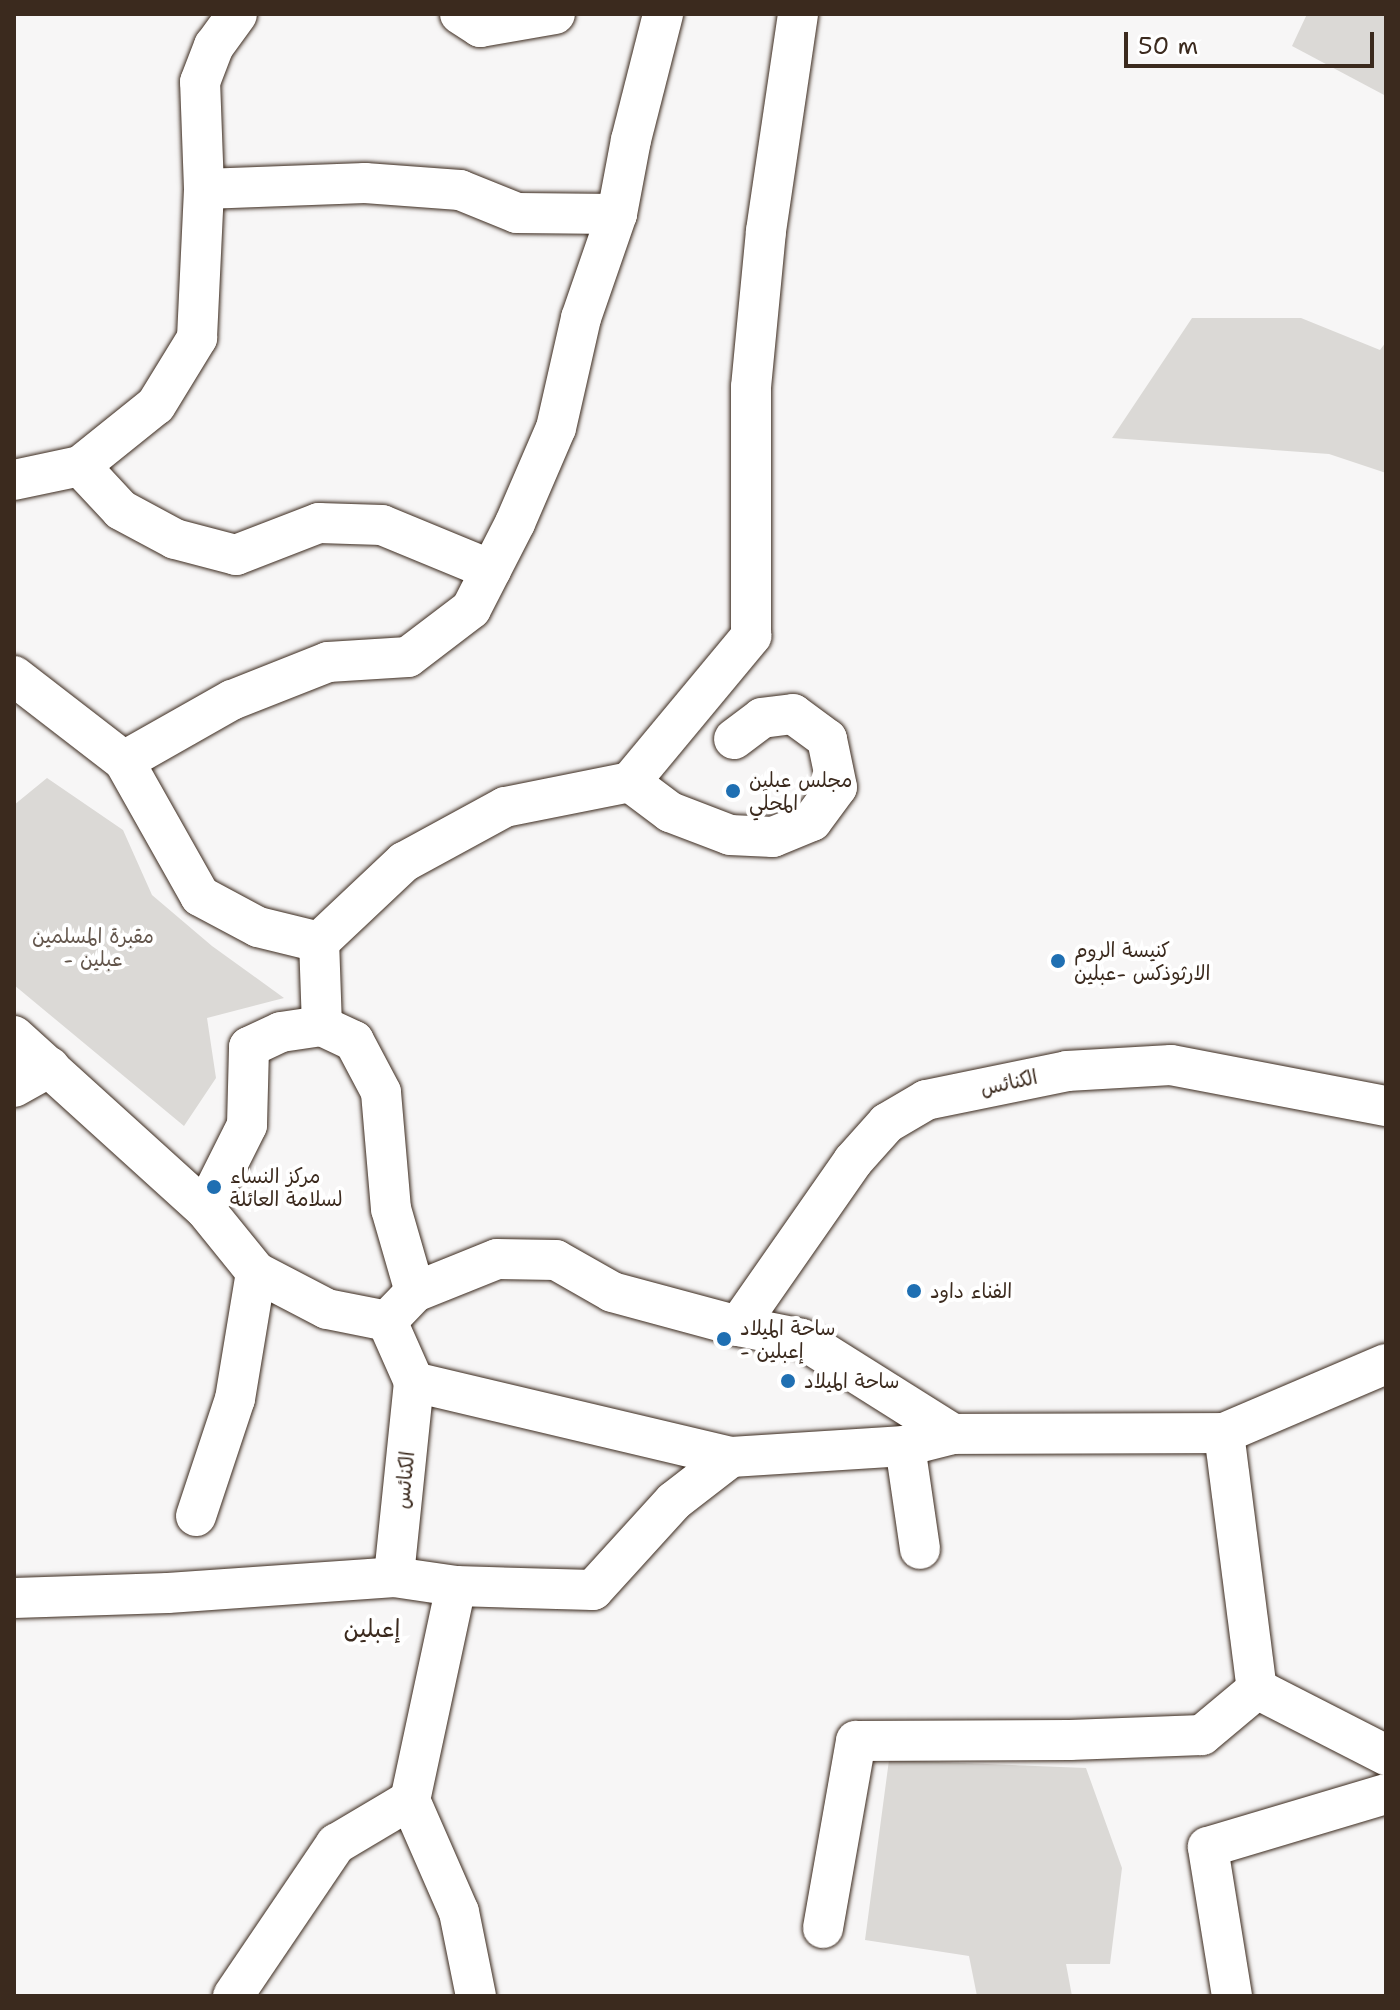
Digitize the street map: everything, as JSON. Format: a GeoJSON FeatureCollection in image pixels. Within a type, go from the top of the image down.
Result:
{"type":"FeatureCollection","features":[{"type":"Feature","properties":{"kind":"street"},"geometry":{"type":"LineString","coordinates":[[14,480],[80,466],[156,405],[197,338],[204,189],[200,82],[214,46],[237,14]]}},
{"type":"Feature","properties":{"kind":"street"},"geometry":{"type":"LineString","coordinates":[[460,14],[480,27],[555,14]]}},
{"type":"Feature","properties":{"kind":"street"},"geometry":{"type":"LineString","coordinates":[[124,761],[232,700],[328,662],[408,657],[471,609],[556,428],[581,318],[617,214],[631,140],[663,14]]}},
{"type":"Feature","properties":{"kind":"street"},"geometry":{"type":"LineString","coordinates":[[322,1026],[319,942],[404,862],[505,807],[630,782],[751,636],[751,387],[766,231],[798,14]]}},
{"type":"Feature","properties":{"kind":"street"},"geometry":{"type":"LineString","coordinates":[[204,189],[365,183],[460,190],[517,213],[617,214]]}},
{"type":"Feature","properties":{"kind":"street"},"geometry":{"type":"LineString","coordinates":[[80,466],[121,510],[175,539],[236,555],[319,523],[382,525],[491,570]]}},
{"type":"Feature","properties":{"kind":"street"},"geometry":{"type":"LineString","coordinates":[[14,676],[124,761],[200,896],[258,927],[319,942]]}},
{"type":"Feature","properties":{"kind":"street"},"geometry":{"type":"LineString","coordinates":[[630,782],[670,812],[685,818],[730,835],[773,837],[812,821],[837,787],[827,739],[793,714],[762,718],[734,739]]}},
{"type":"Feature","properties":{"kind":"street"},"geometry":{"type":"LineString","coordinates":[[205,1209],[247,1125],[249,1047],[281,1032],[322,1026],[354,1041],[381,1092],[391,1209],[415,1292]]}},
{"type":"Feature","properties":{"kind":"street"},"geometry":{"type":"LineString","coordinates":[[14,1036],[205,1209],[256,1272],[327,1309],[387,1321],[415,1292],[497,1259],[556,1260],[612,1292],[738,1326],[802,1339],[953,1434]]}},
{"type":"Feature","properties":{"kind":"street","name":"الكنائس"},"geometry":{"type":"LineString","coordinates":[[738,1326],[853,1161],[887,1123],[926,1100],[1067,1071],[1171,1065],[1386,1106]]}},
{"type":"Feature","properties":{"kind":"street"},"geometry":{"type":"LineString","coordinates":[[14,1087],[50,1067]]}},
{"type":"Feature","properties":{"kind":"street"},"geometry":{"type":"LineString","coordinates":[[196,1516],[235,1399],[256,1272]]}},
{"type":"Feature","properties":{"kind":"street","name":"الكنائس"},"geometry":{"type":"LineString","coordinates":[[387,1321],[414,1382],[394,1577]]}},
{"type":"Feature","properties":{"kind":"street"},"geometry":{"type":"LineString","coordinates":[[414,1382],[731,1457],[905,1446],[953,1434],[1224,1433],[1386,1364]]}},
{"type":"Feature","properties":{"kind":"street"},"geometry":{"type":"LineString","coordinates":[[1224,1433],[1257,1689]]}},
{"type":"Feature","properties":{"kind":"street"},"geometry":{"type":"LineString","coordinates":[[905,1446],[920,1549]]}},
{"type":"Feature","properties":{"kind":"street"},"geometry":{"type":"LineString","coordinates":[[14,1598],[168,1593],[394,1577],[456,1586],[593,1590],[674,1501],[731,1457]]}},
{"type":"Feature","properties":{"kind":"street"},"geometry":{"type":"LineString","coordinates":[[456,1586],[410,1800],[459,1912],[476,1996]]}},
{"type":"Feature","properties":{"kind":"street"},"geometry":{"type":"LineString","coordinates":[[1257,1689],[1386,1755]]}},
{"type":"Feature","properties":{"kind":"street"},"geometry":{"type":"LineString","coordinates":[[823,1928],[856,1741],[1070,1740],[1202,1735],[1257,1689]]}},
{"type":"Feature","properties":{"kind":"street"},"geometry":{"type":"LineString","coordinates":[[1232,1996],[1208,1847],[1386,1794]]}},
{"type":"Feature","properties":{"kind":"street"},"geometry":{"type":"LineString","coordinates":[[233,1996],[336,1844],[410,1800]]}},
{"type":"Feature","properties":{"kind":"green space"},"geometry":{"type":"Polygon","coordinates":[[[1307,14],[1386,14],[1386,96],[1292,46],[1307,14]]]}},
{"type":"Feature","properties":{"kind":"green space"},"geometry":{"type":"Polygon","coordinates":[[[1192,318],[1301,318],[1380,350],[1386,342],[1386,473],[1329,454],[1112,438],[1192,318]]]}},
{"type":"Feature","properties":{"kind":"green space","name":"مقبرة المسلمين - عبلين"},"geometry":{"type":"Polygon","coordinates":[[[47,778],[123,830],[152,895],[212,946],[284,998],[207,1018],[216,1078],[184,1126],[14,985],[14,805],[47,778]]]}},
{"type":"Feature","properties":{"kind":"green space"},"geometry":{"type":"Polygon","coordinates":[[[889,1760],[1086,1768],[1122,1868],[1110,1964],[1066,1964],[1072,1996],[977,1996],[969,1956],[865,1940],[889,1760]]]}},
{"type":"Feature","properties":{"kind":"place","name":"مجلس عبلين المحلي"},"geometry":{"type":"Point","coordinates":[733,791]}},
{"type":"Feature","properties":{"kind":"place","name":"كنيسة الروم الارثوذكس -عبلين"},"geometry":{"type":"Point","coordinates":[1058,961]}},
{"type":"Feature","properties":{"kind":"place","name":"مركز النساء لسلامة العائلة"},"geometry":{"type":"Point","coordinates":[214,1187]}},
{"type":"Feature","properties":{"kind":"place","name":"الفناء داود"},"geometry":{"type":"Point","coordinates":[914,1291]}},
{"type":"Feature","properties":{"kind":"place","name":"ساحة الميلاد - إعبلين"},"geometry":{"type":"Point","coordinates":[724,1339]}},
{"type":"Feature","properties":{"kind":"place","name":"ساحة الميلاد"},"geometry":{"type":"Point","coordinates":[788,1381]}},
{"type":"Feature","properties":{"kind":"district","name":"إعبلين"},"geometry":{"type":"Point","coordinates":[372,1630]}}]}
